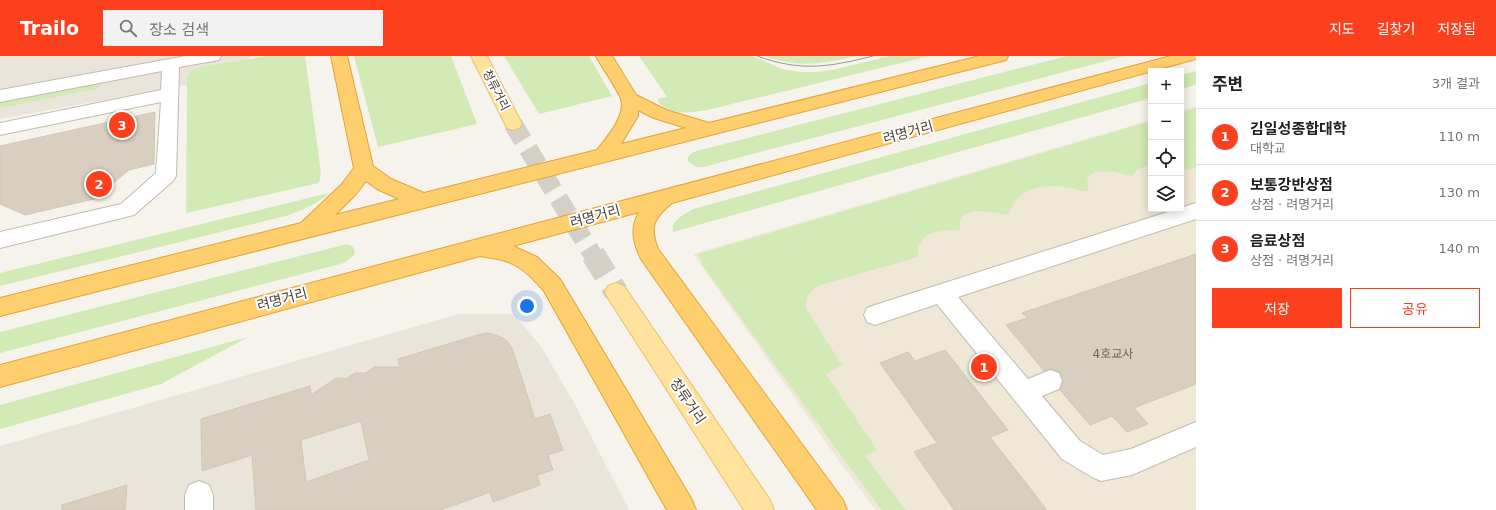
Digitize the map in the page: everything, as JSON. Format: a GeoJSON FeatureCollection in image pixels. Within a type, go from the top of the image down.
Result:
{"type":"FeatureCollection","features":[{"type":"Feature","properties":{"kind":"highway"},"geometry":{"type":"LineString","coordinates":[[339,56],[364,169],[376,180],[395,190],[422,200]]}},
{"type":"Feature","properties":{"kind":"highway"},"geometry":{"type":"LineString","coordinates":[[604,56],[630,98],[660,114],[709,129]]}},
{"type":"Feature","properties":{"kind":"highway"},"geometry":{"type":"LineString","coordinates":[[0,307],[1000,56]]}},
{"type":"Feature","properties":{"kind":"highway","name":"려명거리"},"geometry":{"type":"LineString","coordinates":[[0,376],[1190,56]]}},
{"type":"Feature","properties":{"kind":"highway"},"geometry":{"type":"LineString","coordinates":[[603,156],[619,134],[629,116],[630,98]]}},
{"type":"Feature","properties":{"kind":"highway"},"geometry":{"type":"LineString","coordinates":[[307,229],[344,194],[364,169]]}},
{"type":"Feature","properties":{"kind":"highway"},"geometry":{"type":"LineString","coordinates":[[666,197],[649,210],[644,222],[642,236],[649,253],[833,510]]}},
{"type":"Feature","properties":{"kind":"highway"},"geometry":{"type":"LineString","coordinates":[[476,248],[500,251],[524,259],[539,269],[552,285],[682,510]]}},
{"type":"Feature","properties":{"kind":"main road","name":"청류거리"},"geometry":{"type":"LineString","coordinates":[[479,56],[513,124]]}},
{"type":"Feature","properties":{"kind":"main road","name":"청류거리"},"geometry":{"type":"LineString","coordinates":[[616,292],[760,510]]}},
{"type":"Feature","properties":{"kind":"street"},"geometry":{"type":"LineString","coordinates":[[0,96],[213,56]]}},
{"type":"Feature","properties":{"kind":"street"},"geometry":{"type":"LineString","coordinates":[[0,240],[127,210],[166,176],[171,64]]}},
{"type":"Feature","properties":{"kind":"street"},"geometry":{"type":"LineString","coordinates":[[0,129],[170,94]]}},
{"type":"Feature","properties":{"kind":"street"},"geometry":{"type":"LineString","coordinates":[[875,315],[1196,211]]}},
{"type":"Feature","properties":{"kind":"street"},"geometry":{"type":"LineString","coordinates":[[941,293],[1071,450],[1101,468],[1132,462],[1196,434]]}},
{"type":"Feature","properties":{"kind":"street"},"geometry":{"type":"LineString","coordinates":[[1024,393],[1050,381]]}},
{"type":"Feature","properties":{"kind":"shaded area"},"geometry":{"type":"Polygon","coordinates":[[[0,56],[251,56],[231,77],[0,119],[0,56]]]}},
{"type":"Feature","properties":{"kind":"shaded area"},"geometry":{"type":"Polygon","coordinates":[[[1196,106],[1196,510],[876,510],[844,468],[693,254],[1148,121],[1148,212],[1184,212],[1184,110],[1196,106]]]}},
{"type":"Feature","properties":{"kind":"shaded area"},"geometry":{"type":"Polygon","coordinates":[[[459,314],[514,314],[540,345],[572,399],[629,510],[0,510],[0,446],[459,314]]]}},
{"type":"Feature","properties":{"kind":"green space"},"geometry":{"type":"Polygon","coordinates":[[[268,56],[305,56],[321,173],[319,183],[186,213],[187,77],[191,71],[201,67],[268,56]]]}},
{"type":"Feature","properties":{"kind":"green space"},"geometry":{"type":"Polygon","coordinates":[[[354,56],[451,56],[477,124],[378,147],[354,56]]]}},
{"type":"Feature","properties":{"kind":"green space"},"geometry":{"type":"Polygon","coordinates":[[[504,56],[589,56],[612,96],[539,114],[504,56]]]}},
{"type":"Feature","properties":{"kind":"green space"},"geometry":{"type":"Polygon","coordinates":[[[639,56],[752,56],[782,69],[800,72],[816,72],[832,70],[890,56],[930,56],[707,110],[679,112],[666,108],[657,99],[667,97],[639,56]]]}},
{"type":"Feature","properties":{"kind":"green space"},"geometry":{"type":"Polygon","coordinates":[[[765,56],[856,56],[810,64],[788,62],[765,56]]]}},
{"type":"Feature","properties":{"kind":"green space"},"geometry":{"type":"Polygon","coordinates":[[[1067,56],[1125,56],[703,167],[697,167],[688,162],[689,156],[693,152],[1067,56]]]}},
{"type":"Feature","properties":{"kind":"green space"},"geometry":{"type":"Polygon","coordinates":[[[1196,71],[1196,85],[1184,88],[1184,74],[1196,71]]]}},
{"type":"Feature","properties":{"kind":"green space"},"geometry":{"type":"Polygon","coordinates":[[[96,83],[101,85],[96,89],[0,108],[0,102],[96,83]]]}},
{"type":"Feature","properties":{"kind":"green space"},"geometry":{"type":"Polygon","coordinates":[[[1148,84],[1148,99],[673,232],[673,224],[680,217],[693,209],[1148,84]]]}},
{"type":"Feature","properties":{"kind":"green space"},"geometry":{"type":"Polygon","coordinates":[[[1196,108],[1196,168],[1184,170],[1184,140],[1184,112],[1196,108]]]}},
{"type":"Feature","properties":{"kind":"green space"},"geometry":{"type":"Polygon","coordinates":[[[1148,122],[1148,166],[1138,169],[1132,176],[1109,171],[1094,172],[1089,176],[1087,182],[1089,191],[1058,186],[1031,189],[1018,198],[1012,206],[1009,215],[986,211],[969,212],[963,216],[960,222],[960,231],[938,231],[925,237],[918,249],[918,257],[820,285],[808,295],[806,302],[807,310],[842,365],[826,374],[877,450],[865,456],[906,510],[882,510],[703,266],[698,254],[1148,122]]]}},
{"type":"Feature","properties":{"kind":"green space"},"geometry":{"type":"Polygon","coordinates":[[[329,193],[314,204],[286,216],[0,286],[0,273],[329,193]]]}},
{"type":"Feature","properties":{"kind":"green space"},"geometry":{"type":"Polygon","coordinates":[[[347,244],[352,246],[355,250],[354,255],[344,263],[0,353],[0,332],[347,244]]]}},
{"type":"Feature","properties":{"kind":"green space"},"geometry":{"type":"Polygon","coordinates":[[[248,337],[161,384],[0,429],[0,405],[248,337]]]}},
{"type":"Feature","properties":{"kind":"building"},"geometry":{"type":"Polygon","coordinates":[[[155,112],[154,164],[129,170],[94,199],[25,215],[0,204],[0,146],[155,112]]]}},
{"type":"Feature","properties":{"kind":"building"},"geometry":{"type":"Polygon","coordinates":[[[1196,254],[1196,384],[1134,408],[1148,424],[1127,432],[1112,416],[1090,425],[1060,390],[1063,382],[1060,372],[1050,369],[1044,371],[1006,325],[1027,318],[1022,313],[1196,254]]]}},
{"type":"Feature","properties":{"kind":"building"},"geometry":{"type":"Polygon","coordinates":[[[489,333],[503,338],[508,342],[512,348],[535,419],[550,414],[563,450],[548,455],[553,470],[537,475],[540,485],[493,502],[490,492],[441,510],[256,510],[252,455],[202,471],[201,419],[310,386],[311,395],[336,378],[346,379],[355,373],[366,373],[374,367],[400,367],[398,359],[481,334],[489,333]],[[361,421],[301,440],[306,482],[369,460],[361,421]]]}},
{"type":"Feature","properties":{"kind":"building"},"geometry":{"type":"Polygon","coordinates":[[[945,350],[1008,430],[990,437],[1047,510],[954,510],[914,452],[937,443],[880,363],[908,352],[915,361],[945,350]]]}},
{"type":"Feature","properties":{"kind":"building"},"geometry":{"type":"Polygon","coordinates":[[[127,485],[125,510],[62,510],[62,505],[127,485]]]}},
{"type":"Feature","properties":{"kind":"tunnel"},"geometry":{"type":"LineString","coordinates":[[513,124],[593,255]]}},
{"type":"Feature","properties":{"kind":"tunnel"},"geometry":{"type":"LineString","coordinates":[[593,254],[616,292]]}},
{"type":"Feature","properties":{"kind":"tram line"},"geometry":{"type":"LineString","coordinates":[[757,56],[773,61],[801,66],[829,65],[873,56]]}},
{"type":"Feature","properties":{"kind":"place","name":"음료상점"},"geometry":{"type":"Point","coordinates":[122,125]}},
{"type":"Feature","properties":{"kind":"place","name":"보통강반상점"},"geometry":{"type":"Point","coordinates":[99,184]}},
{"type":"Feature","properties":{"kind":"place","name":"김일성종합대학"},"geometry":{"type":"Point","coordinates":[984,367]}}]}
